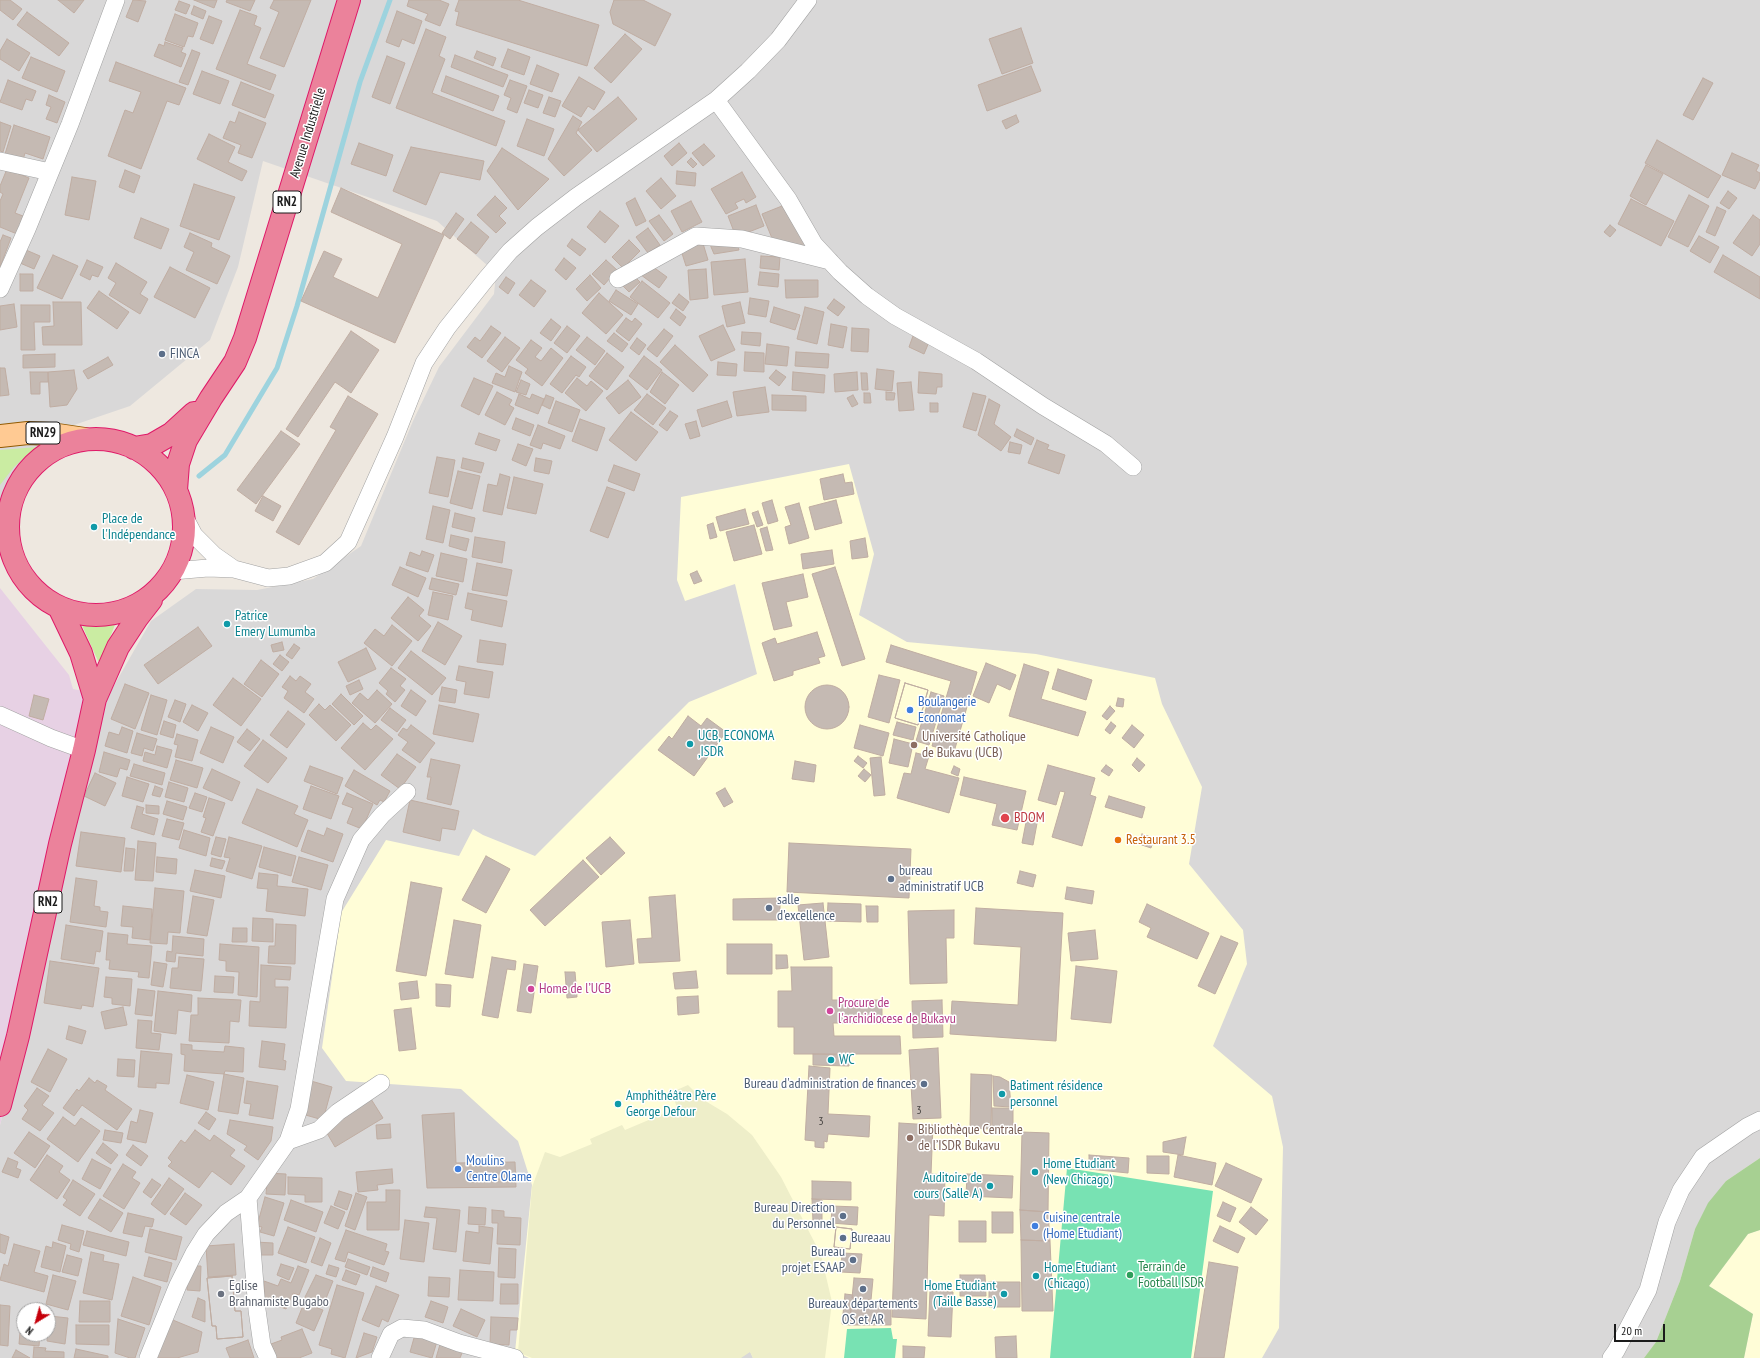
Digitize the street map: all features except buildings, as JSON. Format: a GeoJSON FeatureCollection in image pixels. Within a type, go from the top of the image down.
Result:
{"type":"FeatureCollection","features":[{"type":"Feature","properties":{"kind":"highway","name":"Avenue Industrielle"},"geometry":{"type":"LineString","coordinates":[[176,490],[178,464],[186,440],[235,362],[245,338],[349,0]]}},
{"type":"Feature","properties":{"kind":"highway","name":"Avenue Industrielle"},"geometry":{"type":"LineString","coordinates":[[134,448],[152,445],[171,434],[211,398]]}},
{"type":"Feature","properties":{"kind":"highway"},"geometry":{"type":"LineString","coordinates":[[85,440],[110,440],[134,448],[147,455],[159,465],[169,477],[176,490],[184,516],[184,530],[182,551],[173,571],[160,589],[145,601],[131,609],[102,616],[73,612],[59,607],[36,592],[27,582],[13,558],[4,528],[14,492],[28,470],[48,452],[72,442],[85,440]]}},
{"type":"Feature","properties":{"kind":"highway","name":"RN2"},"geometry":{"type":"LineString","coordinates":[[0,1105],[18,1036],[60,844],[84,750],[95,699],[118,647],[137,618],[160,589]]}},
{"type":"Feature","properties":{"kind":"highway","name":"RN2"},"geometry":{"type":"LineString","coordinates":[[59,607],[81,653],[95,699]]}},
{"type":"Feature","properties":{"kind":"main road","name":"RN29"},"geometry":{"type":"LineString","coordinates":[[0,436],[28,433],[51,434],[85,440]]}},
{"type":"Feature","properties":{"kind":"street"},"geometry":{"type":"LineString","coordinates":[[0,289],[50,172],[116,0]]}},
{"type":"Feature","properties":{"kind":"street"},"geometry":{"type":"LineString","coordinates":[[173,571],[208,568],[234,569],[268,578],[289,576],[325,563],[348,542],[395,437],[424,363],[447,328],[510,251],[537,227],[576,197],[716,100],[748,72],[778,40],[808,0]]}},
{"type":"Feature","properties":{"kind":"street"},"geometry":{"type":"LineString","coordinates":[[716,100],[788,199],[814,244],[867,296],[895,316],[976,361],[1043,406],[1106,444],[1132,467]]}},
{"type":"Feature","properties":{"kind":"street"},"geometry":{"type":"LineString","coordinates":[[0,161],[50,172]]}},
{"type":"Feature","properties":{"kind":"street"},"geometry":{"type":"LineString","coordinates":[[618,279],[696,236],[742,239],[830,261]]}},
{"type":"Feature","properties":{"kind":"street"},"geometry":{"type":"LineString","coordinates":[[184,516],[194,535],[214,555],[234,569]]}},
{"type":"Feature","properties":{"kind":"street"},"geometry":{"type":"LineString","coordinates":[[0,715],[84,750]]}},
{"type":"Feature","properties":{"kind":"street"},"geometry":{"type":"LineString","coordinates":[[148,1358],[178,1285],[194,1253],[206,1234],[226,1213],[248,1198],[288,1141],[299,1109],[335,899],[361,840],[382,815],[407,792]]}},
{"type":"Feature","properties":{"kind":"street"},"geometry":{"type":"LineString","coordinates":[[288,1141],[319,1130],[344,1108],[381,1083]]}},
{"type":"Feature","properties":{"kind":"street"},"geometry":{"type":"LineString","coordinates":[[1610,1358],[1616,1351],[1648,1290],[1667,1222],[1681,1190],[1703,1157],[1748,1126],[1760,1120]]}},
{"type":"Feature","properties":{"kind":"street"},"geometry":{"type":"LineString","coordinates":[[248,1198],[257,1310],[262,1345],[268,1358]]}},
{"type":"Feature","properties":{"kind":"street"},"geometry":{"type":"LineString","coordinates":[[380,1358],[391,1334],[402,1328],[424,1330],[459,1343],[515,1358]]}},
{"type":"Feature","properties":{"kind":"shaded area"},"geometry":{"type":"Polygon","coordinates":[[[0,0],[1760,0],[1760,1158],[1726,1181],[1695,1229],[1680,1281],[1656,1342],[1644,1358],[0,1358],[0,1125],[108,696],[151,621],[196,589],[257,590],[313,579],[361,546],[413,421],[439,367],[494,294],[496,273],[437,221],[263,161],[238,267],[210,340],[130,406],[71,426],[10,485],[0,532],[0,0]]]}},
{"type":"Feature","properties":{"kind":"shaded area"},"geometry":{"type":"Polygon","coordinates":[[[849,464],[874,554],[859,615],[907,642],[1036,654],[1155,678],[1162,704],[1202,787],[1189,864],[1243,930],[1247,964],[1213,1046],[1272,1096],[1283,1147],[1279,1328],[1262,1358],[753,1358],[749,1349],[736,1358],[529,1358],[515,1352],[532,1185],[518,1141],[461,1089],[346,1081],[322,1048],[341,913],[386,840],[459,856],[473,829],[483,835],[535,856],[689,702],[757,674],[735,584],[685,601],[677,580],[681,497],[849,464]]]}},
{"type":"Feature","properties":{"kind":"shaded area"},"geometry":{"type":"Polygon","coordinates":[[[0,588],[69,675],[73,689],[108,696],[0,1125],[0,588]]]}},
{"type":"Feature","properties":{"kind":"shaded area"},"geometry":{"type":"Polygon","coordinates":[[[1760,1230],[1760,1358],[1744,1358],[1753,1314],[1709,1286],[1748,1234],[1760,1230]]]}},
{"type":"Feature","properties":{"kind":"green space"},"geometry":{"type":"Polygon","coordinates":[[[37,447],[38,449],[28,454],[14,467],[0,485],[0,450],[37,447]]]}},
{"type":"Feature","properties":{"kind":"green space"},"geometry":{"type":"Polygon","coordinates":[[[116,622],[101,661],[98,661],[81,623],[116,622]]]}},
{"type":"Feature","properties":{"kind":"green space"},"geometry":{"type":"Polygon","coordinates":[[[688,1085],[702,1099],[727,1114],[752,1135],[781,1177],[821,1255],[832,1302],[825,1358],[753,1358],[750,1352],[741,1358],[532,1358],[518,1352],[532,1187],[545,1152],[560,1157],[592,1144],[590,1139],[622,1125],[625,1130],[677,1108],[672,1092],[688,1085]]]}},
{"type":"Feature","properties":{"kind":"green space"},"geometry":{"type":"Polygon","coordinates":[[[1760,1158],[1760,1230],[1748,1234],[1709,1286],[1753,1314],[1744,1358],[1644,1358],[1656,1342],[1680,1281],[1695,1229],[1708,1203],[1726,1181],[1760,1158]]]}},
{"type":"Feature","properties":{"kind":"green space","name":"Terrain de Football ISDR"},"geometry":{"type":"Polygon","coordinates":[[[1067,1168],[1213,1191],[1191,1358],[1050,1358],[1067,1168]]]}},
{"type":"Feature","properties":{"kind":"green space"},"geometry":{"type":"Polygon","coordinates":[[[891,1328],[893,1339],[897,1339],[895,1358],[844,1358],[847,1329],[891,1328]]]}},
{"type":"Feature","properties":{"kind":"waterway"},"geometry":{"type":"LineString","coordinates":[[199,476],[225,455],[277,368],[297,306],[360,82],[390,0]]}},
{"type":"Feature","properties":{"kind":"place","name":"FINCA"},"geometry":{"type":"Point","coordinates":[162,354]}},
{"type":"Feature","properties":{"kind":"place","name":"Place de l'Indépendance"},"geometry":{"type":"Point","coordinates":[94,527]}},
{"type":"Feature","properties":{"kind":"place","name":"Patrice Emery Lumumba"},"geometry":{"type":"Point","coordinates":[227,624]}},
{"type":"Feature","properties":{"kind":"place","name":"Boulangerie Economat"},"geometry":{"type":"Point","coordinates":[910,710]}},
{"type":"Feature","properties":{"kind":"place","name":"UCB, ECONOMA ,ISDR"},"geometry":{"type":"Point","coordinates":[690,744]}},
{"type":"Feature","properties":{"kind":"place","name":"Université Catholique de Bukavu (UCB)"},"geometry":{"type":"Point","coordinates":[914,745]}},
{"type":"Feature","properties":{"kind":"place","name":"BDOM"},"geometry":{"type":"Point","coordinates":[1005,818]}},
{"type":"Feature","properties":{"kind":"place","name":"Restaurant 3.5"},"geometry":{"type":"Point","coordinates":[1118,840]}},
{"type":"Feature","properties":{"kind":"place","name":"bureau administratif UCB"},"geometry":{"type":"Point","coordinates":[891,879]}},
{"type":"Feature","properties":{"kind":"place","name":"salle d'excellence"},"geometry":{"type":"Point","coordinates":[769,908]}},
{"type":"Feature","properties":{"kind":"place","name":"Home de l’UCB"},"geometry":{"type":"Point","coordinates":[531,989]}},
{"type":"Feature","properties":{"kind":"place","name":"Procure de l'archidiocese de Bukavu"},"geometry":{"type":"Point","coordinates":[830,1011]}},
{"type":"Feature","properties":{"kind":"place","name":"WC"},"geometry":{"type":"Point","coordinates":[831,1060]}},
{"type":"Feature","properties":{"kind":"place","name":"Bureau d'administration de finances"},"geometry":{"type":"Point","coordinates":[924,1084]}},
{"type":"Feature","properties":{"kind":"place","name":"Batiment résidence personnel"},"geometry":{"type":"Point","coordinates":[1002,1094]}},
{"type":"Feature","properties":{"kind":"place","name":"Amphithéâtre Père George Defour"},"geometry":{"type":"Point","coordinates":[618,1104]}},
{"type":"Feature","properties":{"kind":"place","name":"Bibliothèque Centrale de l’ISDR Bukavu"},"geometry":{"type":"Point","coordinates":[910,1138]}},
{"type":"Feature","properties":{"kind":"place","name":"Moulins Centre Olame"},"geometry":{"type":"Point","coordinates":[458,1169]}},
{"type":"Feature","properties":{"kind":"place","name":"Home Etudiant (New Chicago)"},"geometry":{"type":"Point","coordinates":[1035,1172]}},
{"type":"Feature","properties":{"kind":"place","name":"Auditoire de cours (Salle A)"},"geometry":{"type":"Point","coordinates":[990,1186]}},
{"type":"Feature","properties":{"kind":"place","name":"Bureau Direction du Personnel"},"geometry":{"type":"Point","coordinates":[843,1216]}},
{"type":"Feature","properties":{"kind":"place","name":"Cuisine centrale (Home Etudiant)"},"geometry":{"type":"Point","coordinates":[1035,1226]}},
{"type":"Feature","properties":{"kind":"place","name":"Bureaau"},"geometry":{"type":"Point","coordinates":[843,1238]}},
{"type":"Feature","properties":{"kind":"place","name":"Bureau projet ESAAP"},"geometry":{"type":"Point","coordinates":[853,1260]}},
{"type":"Feature","properties":{"kind":"place","name":"Terrain de Football ISDR"},"geometry":{"type":"Point","coordinates":[1130,1275]}},
{"type":"Feature","properties":{"kind":"place","name":"Home Etudiant (Chicago)"},"geometry":{"type":"Point","coordinates":[1036,1276]}},
{"type":"Feature","properties":{"kind":"place","name":"Bureaux départements OS et AR"},"geometry":{"type":"Point","coordinates":[863,1289]}},
{"type":"Feature","properties":{"kind":"place","name":"Eglise Brahnamiste Bugabo"},"geometry":{"type":"Point","coordinates":[221,1294]}},
{"type":"Feature","properties":{"kind":"place","name":"Home Etudiant (Taille Basse)"},"geometry":{"type":"Point","coordinates":[1004,1294]}}]}
